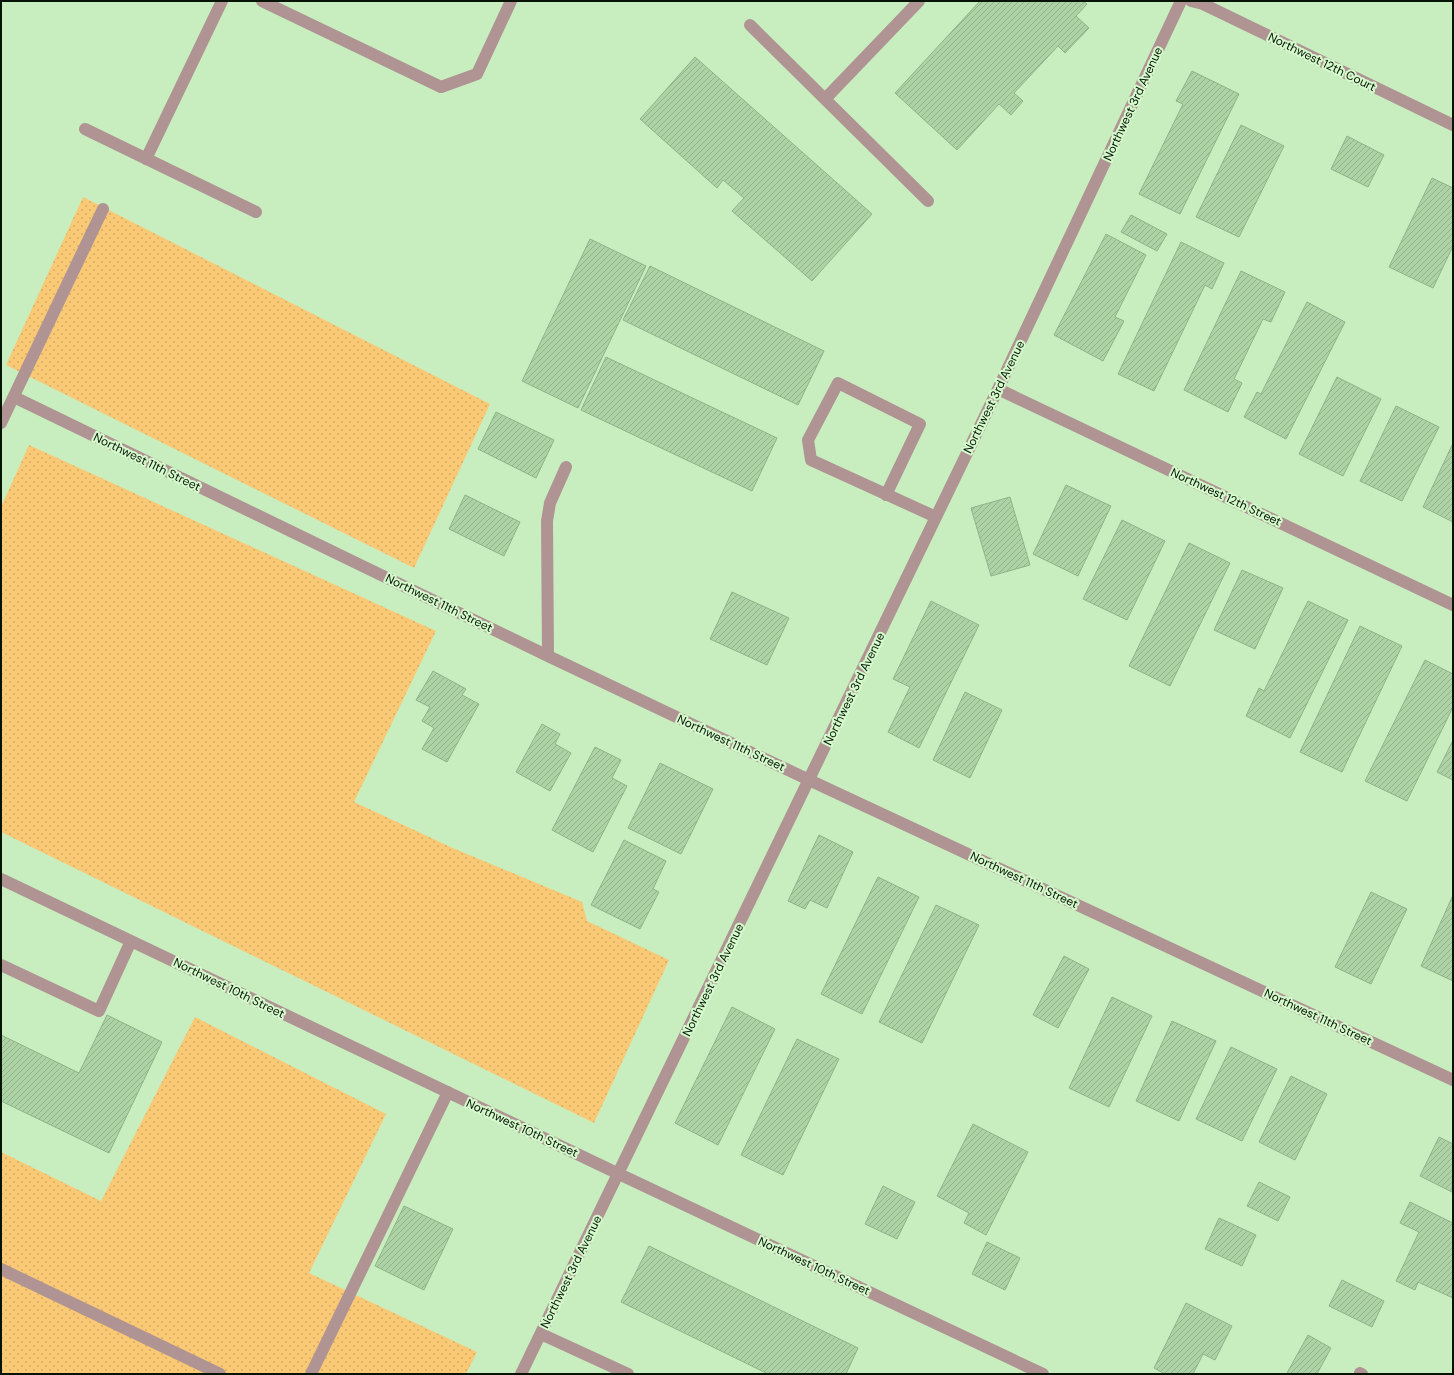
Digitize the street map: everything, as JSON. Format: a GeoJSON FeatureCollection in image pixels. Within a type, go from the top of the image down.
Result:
{"type":"FeatureCollection","features":[{"type":"Feature","properties":{"kind":"street"},"geometry":{"type":"LineString","coordinates":[[146,159],[222,1]]}},
{"type":"Feature","properties":{"kind":"street"},"geometry":{"type":"LineString","coordinates":[[262,1],[441,87],[477,74],[511,1]]}},
{"type":"Feature","properties":{"kind":"street"},"geometry":{"type":"LineString","coordinates":[[825,99],[919,1]]}},
{"type":"Feature","properties":{"kind":"street","name":"Northwest 3rd Avenue"},"geometry":{"type":"LineString","coordinates":[[522,1374],[998,389],[1181,1]]}},
{"type":"Feature","properties":{"kind":"street","name":"Northwest 12th Court"},"geometry":{"type":"LineString","coordinates":[[1191,1],[1203,4],[1453,125]]}},
{"type":"Feature","properties":{"kind":"street"},"geometry":{"type":"LineString","coordinates":[[750,25],[928,201]]}},
{"type":"Feature","properties":{"kind":"street"},"geometry":{"type":"LineString","coordinates":[[85,129],[256,212]]}},
{"type":"Feature","properties":{"kind":"street"},"geometry":{"type":"LineString","coordinates":[[1,423],[103,209]]}},
{"type":"Feature","properties":{"kind":"street"},"geometry":{"type":"LineString","coordinates":[[886,495],[920,424],[838,383],[808,440],[811,460],[886,495],[936,517]]}},
{"type":"Feature","properties":{"kind":"street","name":"Northwest 12th Street"},"geometry":{"type":"LineString","coordinates":[[998,389],[1453,605]]}},
{"type":"Feature","properties":{"kind":"street","name":"Northwest 11th Street"},"geometry":{"type":"LineString","coordinates":[[14,397],[548,656],[1453,1080]]}},
{"type":"Feature","properties":{"kind":"street"},"geometry":{"type":"LineString","coordinates":[[548,656],[547,521],[550,503],[566,467]]}},
{"type":"Feature","properties":{"kind":"street","name":"Northwest 10th Street"},"geometry":{"type":"LineString","coordinates":[[1,879],[619,1174],[1043,1374]]}},
{"type":"Feature","properties":{"kind":"street"},"geometry":{"type":"LineString","coordinates":[[1,965],[99,1011],[131,941]]}},
{"type":"Feature","properties":{"kind":"street"},"geometry":{"type":"LineString","coordinates":[[311,1374],[448,1092]]}},
{"type":"Feature","properties":{"kind":"street"},"geometry":{"type":"LineString","coordinates":[[1,1269],[220,1374]]}},
{"type":"Feature","properties":{"kind":"street"},"geometry":{"type":"LineString","coordinates":[[541,1334],[628,1374]]}},
{"type":"Feature","properties":{"kind":"shaded area"},"geometry":{"type":"Polygon","coordinates":[[[83,197],[490,404],[414,568],[6,365],[83,197]]]}},
{"type":"Feature","properties":{"kind":"shaded area"},"geometry":{"type":"Polygon","coordinates":[[[29,445],[436,631],[354,802],[455,849],[582,902],[587,921],[669,960],[594,1123],[1,832],[1,507],[29,445]]]}},
{"type":"Feature","properties":{"kind":"shaded area"},"geometry":{"type":"Polygon","coordinates":[[[195,1017],[386,1114],[309,1273],[477,1352],[466,1374],[1,1374],[1,1152],[101,1201],[195,1017]]]}},
{"type":"Feature","properties":{"kind":"building"},"geometry":{"type":"Polygon","coordinates":[[[980,1],[1083,1],[1087,4],[1076,16],[1089,28],[1065,53],[1058,46],[1014,93],[1023,101],[1011,115],[999,104],[957,150],[895,93],[980,1]]]}},
{"type":"Feature","properties":{"kind":"building"},"geometry":{"type":"Polygon","coordinates":[[[695,57],[872,214],[812,281],[732,211],[744,198],[723,180],[717,188],[640,119],[695,57]]]}},
{"type":"Feature","properties":{"kind":"building"},"geometry":{"type":"Polygon","coordinates":[[[1192,71],[1239,94],[1180,214],[1139,194],[1183,104],[1176,101],[1192,71]]]}},
{"type":"Feature","properties":{"kind":"building"},"geometry":{"type":"Polygon","coordinates":[[[1241,125],[1284,146],[1239,237],[1196,217],[1241,125]]]}},
{"type":"Feature","properties":{"kind":"building"},"geometry":{"type":"Polygon","coordinates":[[[1347,136],[1384,155],[1368,187],[1331,169],[1347,136]]]}},
{"type":"Feature","properties":{"kind":"building"},"geometry":{"type":"Polygon","coordinates":[[[1432,178],[1453,188],[1453,246],[1433,288],[1389,267],[1432,178]]]}},
{"type":"Feature","properties":{"kind":"building"},"geometry":{"type":"Polygon","coordinates":[[[1131,215],[1167,234],[1157,251],[1121,232],[1131,215]]]}},
{"type":"Feature","properties":{"kind":"building"},"geometry":{"type":"Polygon","coordinates":[[[1106,234],[1146,255],[1115,317],[1124,321],[1103,361],[1054,335],[1106,234]]]}},
{"type":"Feature","properties":{"kind":"building"},"geometry":{"type":"Polygon","coordinates":[[[590,239],[646,266],[578,408],[522,381],[590,239]]]}},
{"type":"Feature","properties":{"kind":"building"},"geometry":{"type":"Polygon","coordinates":[[[1181,242],[1224,263],[1212,289],[1205,285],[1154,391],[1118,374],[1181,242]]]}},
{"type":"Feature","properties":{"kind":"building"},"geometry":{"type":"Polygon","coordinates":[[[650,266],[824,351],[798,405],[623,320],[650,266]]]}},
{"type":"Feature","properties":{"kind":"building"},"geometry":{"type":"Polygon","coordinates":[[[1241,271],[1285,292],[1271,322],[1263,319],[1234,379],[1242,383],[1228,412],[1184,390],[1241,271]]]}},
{"type":"Feature","properties":{"kind":"building"},"geometry":{"type":"Polygon","coordinates":[[[1307,302],[1345,322],[1286,439],[1244,417],[1257,392],[1261,394],[1307,302]]]}},
{"type":"Feature","properties":{"kind":"building"},"geometry":{"type":"Polygon","coordinates":[[[606,357],[777,438],[752,491],[581,410],[606,357]]]}},
{"type":"Feature","properties":{"kind":"building"},"geometry":{"type":"Polygon","coordinates":[[[1337,377],[1381,399],[1343,476],[1299,454],[1337,377]]]}},
{"type":"Feature","properties":{"kind":"building"},"geometry":{"type":"Polygon","coordinates":[[[1396,406],[1439,427],[1402,501],[1360,481],[1396,406]]]}},
{"type":"Feature","properties":{"kind":"building"},"geometry":{"type":"Polygon","coordinates":[[[496,412],[554,440],[536,478],[478,449],[496,412]]]}},
{"type":"Feature","properties":{"kind":"building"},"geometry":{"type":"Polygon","coordinates":[[[1453,443],[1453,522],[1423,507],[1453,443]]]}},
{"type":"Feature","properties":{"kind":"building"},"geometry":{"type":"Polygon","coordinates":[[[1066,485],[1111,506],[1078,576],[1033,554],[1066,485]]]}},
{"type":"Feature","properties":{"kind":"building"},"geometry":{"type":"Polygon","coordinates":[[[465,495],[520,522],[504,556],[449,529],[465,495]]]}},
{"type":"Feature","properties":{"kind":"building"},"geometry":{"type":"Polygon","coordinates":[[[1010,497],[1030,565],[991,576],[971,508],[1010,497]]]}},
{"type":"Feature","properties":{"kind":"building"},"geometry":{"type":"Polygon","coordinates":[[[1122,520],[1165,541],[1127,620],[1083,599],[1122,520]]]}},
{"type":"Feature","properties":{"kind":"building"},"geometry":{"type":"Polygon","coordinates":[[[1189,543],[1230,563],[1170,686],[1129,666],[1189,543]]]}},
{"type":"Feature","properties":{"kind":"building"},"geometry":{"type":"Polygon","coordinates":[[[1242,570],[1283,588],[1255,649],[1214,630],[1242,570]]]}},
{"type":"Feature","properties":{"kind":"building"},"geometry":{"type":"Polygon","coordinates":[[[732,592],[789,618],[767,665],[710,639],[732,592]]]}},
{"type":"Feature","properties":{"kind":"building"},"geometry":{"type":"Polygon","coordinates":[[[931,601],[979,625],[919,748],[888,732],[910,687],[893,679],[931,601]]]}},
{"type":"Feature","properties":{"kind":"building"},"geometry":{"type":"Polygon","coordinates":[[[1308,601],[1348,620],[1290,738],[1246,716],[1259,688],[1264,691],[1308,601]]]}},
{"type":"Feature","properties":{"kind":"building"},"geometry":{"type":"Polygon","coordinates":[[[1360,626],[1402,646],[1342,772],[1300,752],[1360,626]]]}},
{"type":"Feature","properties":{"kind":"building"},"geometry":{"type":"Polygon","coordinates":[[[1425,660],[1453,674],[1453,707],[1407,801],[1365,781],[1425,660]]]}},
{"type":"Feature","properties":{"kind":"building"},"geometry":{"type":"Polygon","coordinates":[[[433,671],[466,689],[462,695],[479,704],[447,762],[422,749],[434,728],[422,721],[430,707],[416,700],[433,671]]]}},
{"type":"Feature","properties":{"kind":"building"},"geometry":{"type":"Polygon","coordinates":[[[965,692],[1002,710],[970,778],[933,760],[965,692]]]}},
{"type":"Feature","properties":{"kind":"building"},"geometry":{"type":"Polygon","coordinates":[[[542,724],[560,734],[555,744],[571,753],[550,791],[516,772],[542,724]]]}},
{"type":"Feature","properties":{"kind":"building"},"geometry":{"type":"Polygon","coordinates":[[[1453,740],[1453,780],[1437,772],[1453,740]]]}},
{"type":"Feature","properties":{"kind":"building"},"geometry":{"type":"Polygon","coordinates":[[[595,747],[621,760],[612,778],[627,786],[593,852],[552,830],[595,747]]]}},
{"type":"Feature","properties":{"kind":"building"},"geometry":{"type":"Polygon","coordinates":[[[660,763],[713,789],[681,854],[628,828],[660,763]]]}},
{"type":"Feature","properties":{"kind":"building"},"geometry":{"type":"Polygon","coordinates":[[[819,835],[853,852],[827,908],[810,900],[805,909],[788,901],[819,835]]]}},
{"type":"Feature","properties":{"kind":"building"},"geometry":{"type":"Polygon","coordinates":[[[624,840],[666,861],[653,889],[659,892],[640,929],[591,905],[624,840]]]}},
{"type":"Feature","properties":{"kind":"building"},"geometry":{"type":"Polygon","coordinates":[[[878,877],[919,897],[862,1014],[821,994],[878,877]]]}},
{"type":"Feature","properties":{"kind":"building"},"geometry":{"type":"Polygon","coordinates":[[[1371,892],[1407,909],[1371,984],[1335,967],[1371,892]]]}},
{"type":"Feature","properties":{"kind":"building"},"geometry":{"type":"Polygon","coordinates":[[[1453,895],[1453,981],[1421,966],[1453,895]]]}},
{"type":"Feature","properties":{"kind":"building"},"geometry":{"type":"Polygon","coordinates":[[[936,905],[979,925],[922,1043],[879,1022],[936,905]]]}},
{"type":"Feature","properties":{"kind":"building"},"geometry":{"type":"Polygon","coordinates":[[[1064,956],[1089,969],[1058,1028],[1033,1015],[1064,956]]]}},
{"type":"Feature","properties":{"kind":"building"},"geometry":{"type":"Polygon","coordinates":[[[1112,997],[1152,1016],[1109,1107],[1069,1088],[1112,997]]]}},
{"type":"Feature","properties":{"kind":"building"},"geometry":{"type":"Polygon","coordinates":[[[732,1007],[775,1029],[718,1145],[675,1123],[732,1007]]]}},
{"type":"Feature","properties":{"kind":"building"},"geometry":{"type":"Polygon","coordinates":[[[107,1015],[162,1042],[109,1153],[1,1101],[1,1035],[79,1073],[107,1015]]]}},
{"type":"Feature","properties":{"kind":"building"},"geometry":{"type":"Polygon","coordinates":[[[1172,1021],[1216,1041],[1179,1121],[1136,1101],[1172,1021]]]}},
{"type":"Feature","properties":{"kind":"building"},"geometry":{"type":"Polygon","coordinates":[[[797,1039],[839,1059],[783,1175],[741,1155],[797,1039]]]}},
{"type":"Feature","properties":{"kind":"building"},"geometry":{"type":"Polygon","coordinates":[[[1231,1047],[1277,1069],[1242,1141],[1196,1119],[1231,1047]]]}},
{"type":"Feature","properties":{"kind":"building"},"geometry":{"type":"Polygon","coordinates":[[[1291,1076],[1327,1094],[1295,1160],[1259,1142],[1291,1076]]]}},
{"type":"Feature","properties":{"kind":"building"},"geometry":{"type":"Polygon","coordinates":[[[973,1124],[1028,1152],[986,1235],[964,1223],[969,1213],[937,1196],[973,1124]]]}},
{"type":"Feature","properties":{"kind":"building"},"geometry":{"type":"Polygon","coordinates":[[[1439,1137],[1453,1144],[1452,1192],[1420,1176],[1439,1137]]]}},
{"type":"Feature","properties":{"kind":"building"},"geometry":{"type":"Polygon","coordinates":[[[1259,1182],[1290,1197],[1278,1221],[1247,1206],[1259,1182]]]}},
{"type":"Feature","properties":{"kind":"building"},"geometry":{"type":"Polygon","coordinates":[[[883,1186],[915,1202],[897,1239],[865,1224],[883,1186]]]}},
{"type":"Feature","properties":{"kind":"building"},"geometry":{"type":"Polygon","coordinates":[[[1410,1202],[1453,1223],[1453,1298],[1418,1282],[1415,1290],[1396,1281],[1419,1232],[1400,1223],[1410,1202]]]}},
{"type":"Feature","properties":{"kind":"building"},"geometry":{"type":"Polygon","coordinates":[[[404,1206],[453,1229],[424,1290],[375,1266],[404,1206]]]}},
{"type":"Feature","properties":{"kind":"building"},"geometry":{"type":"Polygon","coordinates":[[[1219,1218],[1256,1235],[1242,1266],[1205,1249],[1219,1218]]]}},
{"type":"Feature","properties":{"kind":"building"},"geometry":{"type":"Polygon","coordinates":[[[987,1242],[1020,1258],[1005,1290],[972,1274],[987,1242]]]}},
{"type":"Feature","properties":{"kind":"building"},"geometry":{"type":"Polygon","coordinates":[[[649,1246],[858,1348],[846,1374],[768,1374],[621,1302],[649,1246]]]}},
{"type":"Feature","properties":{"kind":"building"},"geometry":{"type":"Polygon","coordinates":[[[1342,1280],[1384,1301],[1372,1327],[1329,1306],[1342,1280]]]}},
{"type":"Feature","properties":{"kind":"building"},"geometry":{"type":"Polygon","coordinates":[[[1186,1303],[1232,1326],[1215,1360],[1203,1354],[1193,1374],[1165,1374],[1154,1368],[1186,1303]]]}},
{"type":"Feature","properties":{"kind":"building"},"geometry":{"type":"Polygon","coordinates":[[[1308,1335],[1331,1348],[1317,1374],[1287,1373],[1308,1335]]]}}]}
